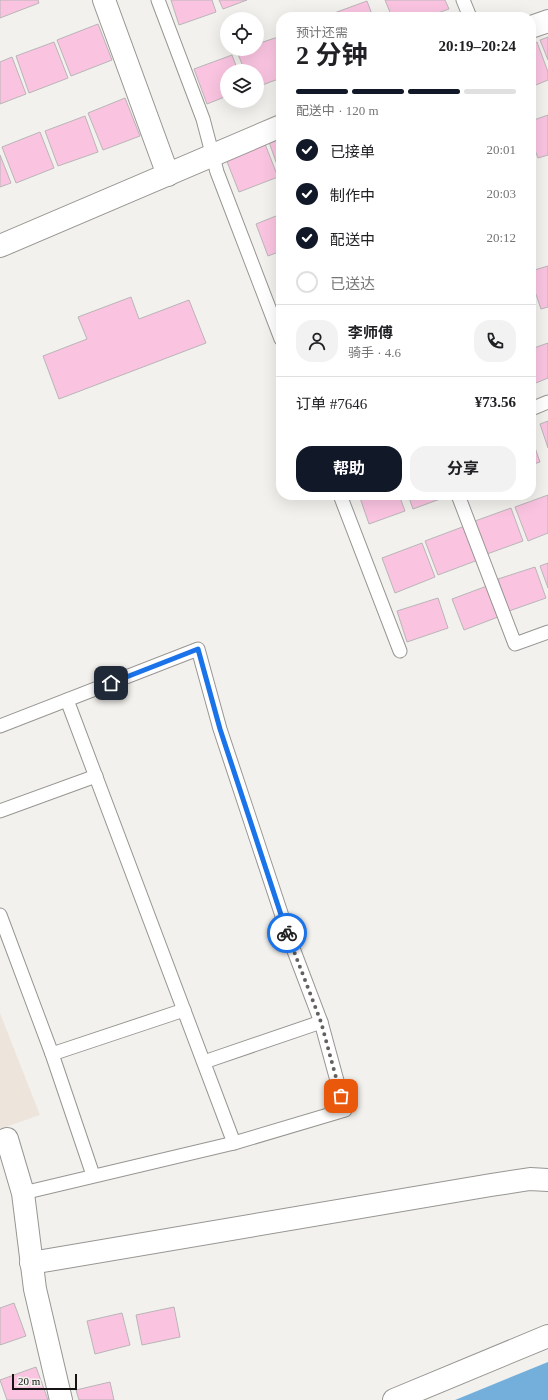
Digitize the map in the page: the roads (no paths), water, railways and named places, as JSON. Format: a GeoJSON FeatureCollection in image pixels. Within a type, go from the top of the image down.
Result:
{"type":"FeatureCollection","features":[{"type":"Feature","properties":{"kind":"street"},"geometry":{"type":"LineString","coordinates":[[104,0],[168,175]]}},
{"type":"Feature","properties":{"kind":"street"},"geometry":{"type":"LineString","coordinates":[[536,26],[548,21]]}},
{"type":"Feature","properties":{"kind":"street"},"geometry":{"type":"LineString","coordinates":[[0,246],[276,128]]}},
{"type":"Feature","properties":{"kind":"street"},"geometry":{"type":"LineString","coordinates":[[0,1142],[7,1139],[23,1193],[35,1289],[61,1400]]}},
{"type":"Feature","properties":{"kind":"street"},"geometry":{"type":"LineString","coordinates":[[31,1263],[483,1186],[530,1179],[548,1180]]}},
{"type":"Feature","properties":{"kind":"street"},"geometry":{"type":"LineString","coordinates":[[394,1400],[548,1336]]}},
{"type":"Feature","properties":{"kind":"lane"},"geometry":{"type":"LineString","coordinates":[[158,0],[203,119],[217,172],[276,326]]}},
{"type":"Feature","properties":{"kind":"lane"},"geometry":{"type":"LineString","coordinates":[[463,0],[468,12]]}},
{"type":"Feature","properties":{"kind":"lane"},"geometry":{"type":"LineString","coordinates":[[536,407],[548,402]]}},
{"type":"Feature","properties":{"kind":"lane"},"geometry":{"type":"LineString","coordinates":[[342,500],[400,651]]}},
{"type":"Feature","properties":{"kind":"lane"},"geometry":{"type":"LineString","coordinates":[[460,500],[515,644],[548,632]]}},
{"type":"Feature","properties":{"kind":"lane"},"geometry":{"type":"LineString","coordinates":[[0,726],[198,649],[220,729],[291,943],[321,1022],[345,1110],[234,1143],[93,1175],[23,1193]]}},
{"type":"Feature","properties":{"kind":"lane"},"geometry":{"type":"LineString","coordinates":[[67,700],[234,1143]]}},
{"type":"Feature","properties":{"kind":"lane"},"geometry":{"type":"LineString","coordinates":[[0,811],[96,776]]}},
{"type":"Feature","properties":{"kind":"lane"},"geometry":{"type":"LineString","coordinates":[[0,915],[52,1054],[93,1175]]}},
{"type":"Feature","properties":{"kind":"lane"},"geometry":{"type":"LineString","coordinates":[[52,1054],[184,1010]]}},
{"type":"Feature","properties":{"kind":"lane"},"geometry":{"type":"LineString","coordinates":[[204,1062],[321,1022]]}},
{"type":"Feature","properties":{"kind":"water"},"geometry":{"type":"Polygon","coordinates":[[[548,1362],[548,1400],[455,1400],[548,1362]]]}}]}
